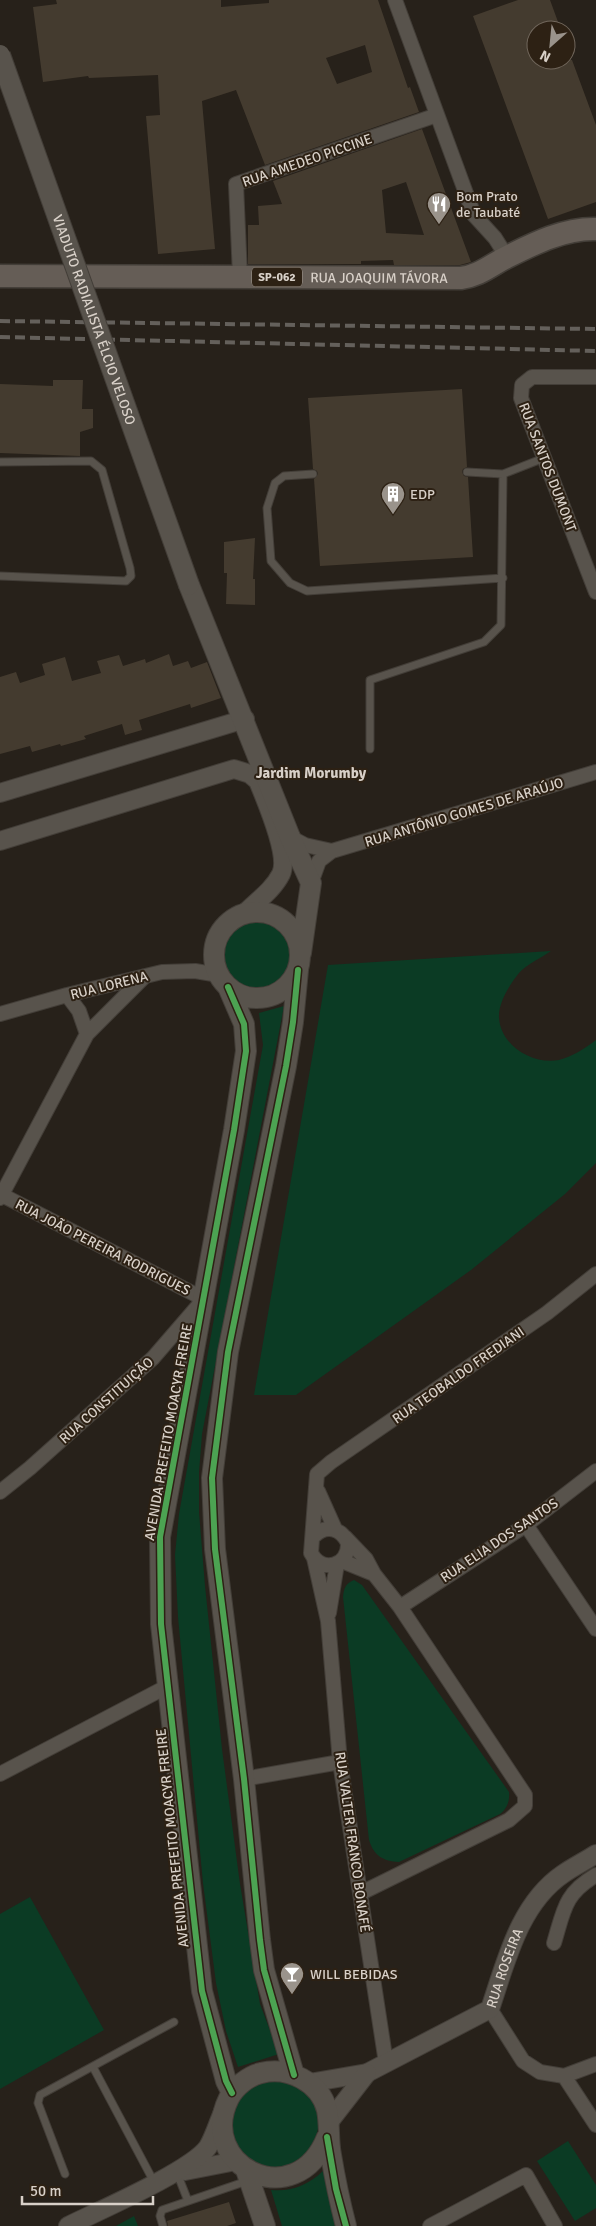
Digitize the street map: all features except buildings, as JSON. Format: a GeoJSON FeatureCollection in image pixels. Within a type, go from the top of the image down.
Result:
{"type":"FeatureCollection","features":[{"type":"Feature","properties":{"kind":"main road","name":"VIADUTO RADIALISTA ÉLCIO VELOSO"},"geometry":{"type":"LineString","coordinates":[[0,55],[190,585],[245,719],[290,837]]}},
{"type":"Feature","properties":{"kind":"main road","name":"RUA JOAQUIM TÁVORA"},"geometry":{"type":"LineString","coordinates":[[0,276],[461,278],[473,276],[507,257],[564,232],[596,229]]}},
{"type":"Feature","properties":{"kind":"main road"},"geometry":{"type":"LineString","coordinates":[[290,837],[311,883],[299,962],[293,1022],[228,1352],[212,1478],[215,1549],[244,1779],[264,1970],[302,2079]]}},
{"type":"Feature","properties":{"kind":"main road"},"geometry":{"type":"LineString","coordinates":[[224,981],[246,996],[268,997],[280,992],[291,982],[299,962],[298,940],[292,929],[282,920],[270,914],[257,912],[244,914]]}},
{"type":"Feature","properties":{"kind":"main road","name":"AVENIDA PREFEITO MOACYR FREIRE"},"geometry":{"type":"LineString","coordinates":[[244,914],[233,919],[223,928],[217,939],[214,951],[215,964],[244,1024],[246,1051],[234,1130],[160,1537],[161,1624],[202,1991],[226,2081],[228,2100],[222,2122],[223,2136],[228,2149],[244,2170],[265,2226]]}},
{"type":"Feature","properties":{"kind":"main road"},"geometry":{"type":"LineString","coordinates":[[228,2100],[244,2081],[260,2073],[277,2071],[302,2079],[319,2094],[326,2108],[336,2189],[346,2226]]}},
{"type":"Feature","properties":{"kind":"main road"},"geometry":{"type":"LineString","coordinates":[[244,2170],[260,2176],[274,2178],[302,2171],[314,2162],[322,2151],[328,2130]]}},
{"type":"Feature","properties":{"kind":"street"},"geometry":{"type":"LineString","coordinates":[[395,0],[474,215],[495,238],[507,257]]}},
{"type":"Feature","properties":{"kind":"street","name":"RUA AMEDEO PICCINE"},"geometry":{"type":"LineString","coordinates":[[240,276],[236,184],[437,116]]}},
{"type":"Feature","properties":{"kind":"street","name":"RUA SANTOS DUMONT"},"geometry":{"type":"LineString","coordinates":[[596,377],[532,377],[522,385],[522,398],[596,592]]}},
{"type":"Feature","properties":{"kind":"street"},"geometry":{"type":"LineString","coordinates":[[0,793],[245,719]]}},
{"type":"Feature","properties":{"kind":"street","name":"AVENIDA PREFEITO MOACYR FREIRE"},"geometry":{"type":"LineString","coordinates":[[0,841],[234,769],[250,774],[258,782],[284,856],[282,872],[270,890],[244,914]]}},
{"type":"Feature","properties":{"kind":"street","name":"RUA ANTÔNIO GOMES DE ARAÚJO"},"geometry":{"type":"LineString","coordinates":[[290,837],[305,845],[332,851],[596,772]]}},
{"type":"Feature","properties":{"kind":"street"},"geometry":{"type":"LineString","coordinates":[[311,883],[319,861],[332,851]]}},
{"type":"Feature","properties":{"kind":"street","name":"RUA LORENA"},"geometry":{"type":"LineString","coordinates":[[0,1014],[67,995],[177,970],[224,981]]}},
{"type":"Feature","properties":{"kind":"street"},"geometry":{"type":"LineString","coordinates":[[1,1197],[88,1034],[145,976]]}},
{"type":"Feature","properties":{"kind":"street"},"geometry":{"type":"LineString","coordinates":[[67,995],[79,1011],[88,1034]]}},
{"type":"Feature","properties":{"kind":"street","name":"RUA JOÃO PEREIRA RODRIGUES"},"geometry":{"type":"LineString","coordinates":[[1,1197],[204,1298]]}},
{"type":"Feature","properties":{"kind":"street","name":"RUA TEOBALDO FREDIANI"},"geometry":{"type":"LineString","coordinates":[[317,1474],[331,1462],[547,1313],[596,1274]]}},
{"type":"Feature","properties":{"kind":"street","name":"RUA CONSTITUIÇÃO"},"geometry":{"type":"LineString","coordinates":[[0,1492],[30,1468],[153,1358],[204,1298]]}},
{"type":"Feature","properties":{"kind":"street","name":"RUA ELIA DOS SANTOS"},"geometry":{"type":"LineString","coordinates":[[400,1607],[526,1525],[596,1471]]}},
{"type":"Feature","properties":{"kind":"street","name":"RUA VALTER FRANCO BONAFÉ"},"geometry":{"type":"LineString","coordinates":[[317,1474],[314,1536],[310,1547],[328,1621],[340,1762],[386,2063]]}},
{"type":"Feature","properties":{"kind":"street","name":"RUA VALTER FRANCO BONAFÉ"},"geometry":{"type":"LineString","coordinates":[[317,1489],[348,1550],[340,1563],[328,1621]]}},
{"type":"Feature","properties":{"kind":"street"},"geometry":{"type":"LineString","coordinates":[[526,1525],[596,1629]]}},
{"type":"Feature","properties":{"kind":"street"},"geometry":{"type":"LineString","coordinates":[[314,1536],[323,1529],[340,1533],[366,1559],[374,1574],[400,1607],[525,1795],[525,1806],[509,1820],[361,1893]]}},
{"type":"Feature","properties":{"kind":"street"},"geometry":{"type":"LineString","coordinates":[[314,1558],[324,1565],[340,1563],[374,1574]]}},
{"type":"Feature","properties":{"kind":"street"},"geometry":{"type":"LineString","coordinates":[[0,1774],[168,1686]]}},
{"type":"Feature","properties":{"kind":"street"},"geometry":{"type":"LineString","coordinates":[[244,1779],[340,1762]]}},
{"type":"Feature","properties":{"kind":"street","name":"RUA ROSEIRA"},"geometry":{"type":"LineString","coordinates":[[564,2076],[540,2072],[522,2061],[490,2010],[524,1916],[541,1894],[562,1874],[596,1854]]}},
{"type":"Feature","properties":{"kind":"street"},"geometry":{"type":"LineString","coordinates":[[554,1943],[566,1903],[580,1885],[596,1875]]}},
{"type":"Feature","properties":{"kind":"street"},"geometry":{"type":"LineString","coordinates":[[302,2079],[367,2073],[490,2010]]}},
{"type":"Feature","properties":{"kind":"street"},"geometry":{"type":"LineString","coordinates":[[596,2064],[564,2076],[596,2125]]}},
{"type":"Feature","properties":{"kind":"street"},"geometry":{"type":"LineString","coordinates":[[328,2130],[367,2073]]}},
{"type":"Feature","properties":{"kind":"street"},"geometry":{"type":"LineString","coordinates":[[68,2226],[165,2178],[198,2158],[208,2146],[228,2100]]}},
{"type":"Feature","properties":{"kind":"street"},"geometry":{"type":"LineString","coordinates":[[165,2178],[244,2170]]}},
{"type":"Feature","properties":{"kind":"street"},"geometry":{"type":"LineString","coordinates":[[430,2226],[526,2175],[554,2226]]}},
{"type":"Feature","properties":{"kind":"lane"},"geometry":{"type":"LineString","coordinates":[[467,472],[503,474],[544,458]]}},
{"type":"Feature","properties":{"kind":"lane"},"geometry":{"type":"LineString","coordinates":[[0,462],[91,460],[98,464],[102,470],[131,576],[126,581],[0,576]]}},
{"type":"Feature","properties":{"kind":"lane"},"geometry":{"type":"LineString","coordinates":[[313,474],[284,476],[275,483],[267,508],[271,561],[290,583],[307,591],[503,578]]}},
{"type":"Feature","properties":{"kind":"lane"},"geometry":{"type":"LineString","coordinates":[[370,749],[370,680],[484,642],[501,625],[503,474]]}},
{"type":"Feature","properties":{"kind":"lane"},"geometry":{"type":"LineString","coordinates":[[66,2174],[38,2103],[40,2095],[94,2068],[174,2022]]}},
{"type":"Feature","properties":{"kind":"lane"},"geometry":{"type":"LineString","coordinates":[[94,2068],[165,2178],[188,2201]]}},
{"type":"Feature","properties":{"kind":"lane"},"geometry":{"type":"LineString","coordinates":[[163,2226],[160,2212],[188,2201],[244,2170]]}},
{"type":"Feature","properties":{"kind":"green space"},"geometry":{"type":"Polygon","coordinates":[[[257,917],[271,920],[284,928],[292,941],[295,955],[292,969],[284,982],[271,990],[257,993],[243,990],[230,982],[222,969],[219,955],[222,941],[230,928],[243,920],[257,917]]]}},
{"type":"Feature","properties":{"kind":"green space"},"geometry":{"type":"Polygon","coordinates":[[[551,951],[526,967],[512,983],[500,1006],[499,1018],[501,1028],[512,1045],[520,1051],[529,1056],[549,1061],[568,1057],[596,1040],[596,1163],[565,1194],[471,1270],[296,1395],[254,1395],[328,965],[551,951]]]}},
{"type":"Feature","properties":{"kind":"green space"},"geometry":{"type":"Polygon","coordinates":[[[284,1006],[202,1434],[199,1472],[199,1512],[205,1586],[222,1749],[240,1884],[260,2004],[279,2054],[238,2067],[226,2031],[216,1983],[203,1883],[178,1617],[175,1555],[179,1514],[263,1045],[259,1013],[284,1006]]]}},
{"type":"Feature","properties":{"kind":"green space"},"geometry":{"type":"Polygon","coordinates":[[[354,1580],[362,1585],[509,1792],[508,1805],[500,1814],[399,1862],[380,1857],[376,1854],[369,1840],[343,1597],[346,1587],[354,1580]]]}},
{"type":"Feature","properties":{"kind":"green space"},"geometry":{"type":"Polygon","coordinates":[[[30,1897],[104,2030],[0,2089],[0,1914],[30,1897]]]}},
{"type":"Feature","properties":{"kind":"green space"},"geometry":{"type":"Polygon","coordinates":[[[275,2078],[304,2090],[313,2100],[318,2112],[319,2124],[316,2137],[310,2148],[301,2158],[290,2164],[268,2167],[252,2161],[240,2149],[233,2134],[231,2110],[246,2088],[275,2078]]]}},
{"type":"Feature","properties":{"kind":"green space"},"geometry":{"type":"Polygon","coordinates":[[[568,2141],[596,2185],[596,2208],[575,2221],[537,2161],[568,2141]]]}},
{"type":"Feature","properties":{"kind":"green space"},"geometry":{"type":"Polygon","coordinates":[[[323,2171],[335,2226],[282,2226],[271,2190],[293,2189],[312,2180],[323,2171]]]}},
{"type":"Feature","properties":{"kind":"green space"},"geometry":{"type":"Polygon","coordinates":[[[134,2216],[138,2226],[116,2226],[134,2216]]]}},
{"type":"Feature","properties":{"kind":"railway"},"geometry":{"type":"LineString","coordinates":[[0,321],[596,329]]}},
{"type":"Feature","properties":{"kind":"railway"},"geometry":{"type":"LineString","coordinates":[[0,337],[596,351]]}},
{"type":"Feature","properties":{"kind":"cycle path"},"geometry":{"type":"LineString","coordinates":[[294,2075],[264,1970],[244,1779],[215,1549],[212,1478],[228,1352],[286,1066],[298,970]]}},
{"type":"Feature","properties":{"kind":"cycle path"},"geometry":{"type":"LineString","coordinates":[[228,987],[244,1024],[246,1051],[234,1130],[160,1537],[161,1624],[202,1991],[226,2081],[232,2093]]}},
{"type":"Feature","properties":{"kind":"cycle path"},"geometry":{"type":"LineString","coordinates":[[327,2137],[336,2189],[346,2226]]}},
{"type":"Feature","properties":{"kind":"place","name":"Bom Prato de Taubaté"},"geometry":{"type":"Point","coordinates":[439,225]}},
{"type":"Feature","properties":{"kind":"place","name":"EDP"},"geometry":{"type":"Point","coordinates":[393,515]}},
{"type":"Feature","properties":{"kind":"place","name":"WILL BEBIDAS"},"geometry":{"type":"Point","coordinates":[292,1995]}},
{"type":"Feature","properties":{"kind":"district","name":"Jardim Morumby"},"geometry":{"type":"Point","coordinates":[311,773]}}]}
